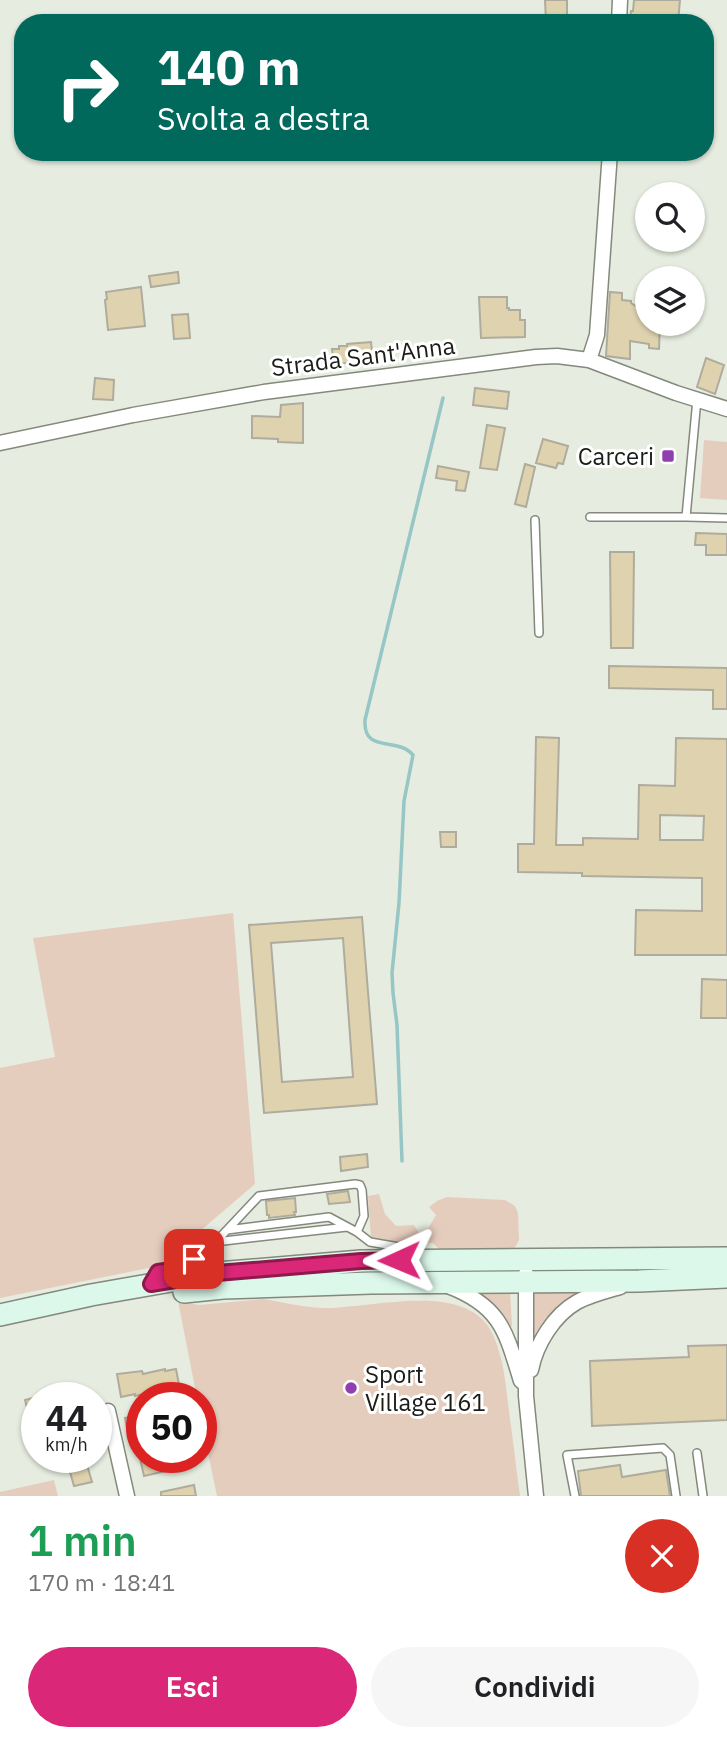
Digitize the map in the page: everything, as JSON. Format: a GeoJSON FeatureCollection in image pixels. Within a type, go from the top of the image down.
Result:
{"type":"FeatureCollection","features":[{"type":"Feature","properties":{"kind":"main road"},"geometry":{"type":"LineString","coordinates":[[0,1315],[230,1271],[418,1259],[727,1258]]}},
{"type":"Feature","properties":{"kind":"main road"},"geometry":{"type":"LineString","coordinates":[[0,1329],[77,1310],[205,1289],[371,1283],[639,1281],[727,1277]]}},
{"type":"Feature","properties":{"kind":"street"},"geometry":{"type":"LineString","coordinates":[[589,360],[597,335],[609,161]]}},
{"type":"Feature","properties":{"kind":"street","name":"Strada Sant'Anna"},"geometry":{"type":"LineString","coordinates":[[0,443],[133,415],[264,392],[557,356],[589,360],[727,409]]}},
{"type":"Feature","properties":{"kind":"street"},"geometry":{"type":"LineString","coordinates":[[526,1258],[526,1396],[536,1496]]}},
{"type":"Feature","properties":{"kind":"street"},"geometry":{"type":"LineString","coordinates":[[526,1396],[533,1358],[558,1317],[578,1302],[639,1281]]}},
{"type":"Feature","properties":{"kind":"street"},"geometry":{"type":"LineString","coordinates":[[440,1283],[477,1300],[491,1310],[505,1331],[526,1396]]}},
{"type":"Feature","properties":{"kind":"street"},"geometry":{"type":"LineString","coordinates":[[112,1429],[127,1496]]}},
{"type":"Feature","properties":{"kind":"lane"},"geometry":{"type":"LineString","coordinates":[[686,517],[697,400]]}},
{"type":"Feature","properties":{"kind":"lane"},"geometry":{"type":"LineString","coordinates":[[590,517],[727,518]]}},
{"type":"Feature","properties":{"kind":"lane"},"geometry":{"type":"LineString","coordinates":[[534,520],[539,633]]}},
{"type":"Feature","properties":{"kind":"lane"},"geometry":{"type":"LineString","coordinates":[[151,1284],[158,1272],[172,1270],[206,1252],[259,1196],[360,1185],[364,1216],[357,1232]]}},
{"type":"Feature","properties":{"kind":"lane"},"geometry":{"type":"LineString","coordinates":[[227,1230],[329,1217],[370,1242],[411,1249],[418,1259]]}},
{"type":"Feature","properties":{"kind":"lane"},"geometry":{"type":"LineString","coordinates":[[215,1242],[348,1227]]}},
{"type":"Feature","properties":{"kind":"lane"},"geometry":{"type":"LineString","coordinates":[[575,1496],[567,1455],[663,1448],[670,1455],[676,1496]]}},
{"type":"Feature","properties":{"kind":"lane"},"geometry":{"type":"LineString","coordinates":[[697,1453],[703,1496]]}},
{"type":"Feature","properties":{"kind":"shaded area"},"geometry":{"type":"Polygon","coordinates":[[[704,440],[727,442],[727,500],[700,498],[704,440]]]}},
{"type":"Feature","properties":{"kind":"shaded area"},"geometry":{"type":"Polygon","coordinates":[[[233,913],[255,1184],[159,1266],[0,1298],[0,1068],[55,1057],[33,938],[233,913]]]}},
{"type":"Feature","properties":{"kind":"shaded area"},"geometry":{"type":"Polygon","coordinates":[[[379,1194],[385,1214],[396,1226],[414,1225],[419,1233],[429,1227],[436,1215],[429,1207],[447,1197],[505,1200],[515,1206],[518,1213],[519,1240],[514,1249],[505,1252],[443,1253],[433,1243],[371,1238],[368,1196],[379,1194]]]}},
{"type":"Feature","properties":{"kind":"shaded area"},"geometry":{"type":"Polygon","coordinates":[[[510,1289],[510,1327],[495,1308],[470,1292],[510,1289]]]}},
{"type":"Feature","properties":{"kind":"shaded area"},"geometry":{"type":"Polygon","coordinates":[[[531,1290],[589,1290],[534,1336],[531,1290]]]}},
{"type":"Feature","properties":{"kind":"shaded area","name":"Sport Village 161"},"geometry":{"type":"Polygon","coordinates":[[[263,1299],[326,1308],[419,1301],[443,1302],[465,1308],[482,1319],[497,1346],[506,1383],[520,1496],[217,1496],[212,1473],[217,1473],[217,1382],[194,1382],[178,1301],[199,1305],[263,1299]]]}},
{"type":"Feature","properties":{"kind":"shaded area"},"geometry":{"type":"Polygon","coordinates":[[[54,1480],[58,1496],[0,1496],[0,1492],[54,1480]]]}},
{"type":"Feature","properties":{"kind":"building"},"geometry":{"type":"Polygon","coordinates":[[[545,0],[567,0],[567,14],[546,14],[545,0]]]}},
{"type":"Feature","properties":{"kind":"building"},"geometry":{"type":"Polygon","coordinates":[[[634,0],[680,0],[679,14],[631,14],[634,0]]]}},
{"type":"Feature","properties":{"kind":"building"},"geometry":{"type":"Polygon","coordinates":[[[178,272],[179,283],[151,287],[149,276],[178,272]]]}},
{"type":"Feature","properties":{"kind":"building"},"geometry":{"type":"Polygon","coordinates":[[[141,287],[145,326],[108,330],[106,292],[141,287]]]}},
{"type":"Feature","properties":{"kind":"building"},"geometry":{"type":"Polygon","coordinates":[[[610,292],[622,293],[622,300],[631,301],[635,306],[635,336],[660,336],[659,349],[649,348],[649,344],[630,341],[630,359],[606,356],[610,292]]]}},
{"type":"Feature","properties":{"kind":"building"},"geometry":{"type":"Polygon","coordinates":[[[479,297],[507,297],[507,308],[520,310],[520,320],[525,320],[525,337],[481,338],[479,297]]]}},
{"type":"Feature","properties":{"kind":"building"},"geometry":{"type":"Polygon","coordinates":[[[188,314],[190,338],[174,339],[172,315],[188,314]]]}},
{"type":"Feature","properties":{"kind":"building"},"geometry":{"type":"Polygon","coordinates":[[[371,342],[373,361],[334,364],[332,349],[339,349],[339,346],[347,344],[371,342]]]}},
{"type":"Feature","properties":{"kind":"building"},"geometry":{"type":"Polygon","coordinates":[[[706,358],[724,365],[715,394],[697,387],[706,358]]]}},
{"type":"Feature","properties":{"kind":"building"},"geometry":{"type":"Polygon","coordinates":[[[95,378],[114,380],[113,400],[93,399],[95,378]]]}},
{"type":"Feature","properties":{"kind":"building"},"geometry":{"type":"Polygon","coordinates":[[[475,388],[509,392],[507,409],[473,405],[475,388]]]}},
{"type":"Feature","properties":{"kind":"building"},"geometry":{"type":"Polygon","coordinates":[[[303,403],[303,443],[252,438],[252,416],[280,417],[281,405],[303,403]]]}},
{"type":"Feature","properties":{"kind":"building"},"geometry":{"type":"Polygon","coordinates":[[[487,425],[505,428],[497,470],[480,468],[487,425]]]}},
{"type":"Feature","properties":{"kind":"building"},"geometry":{"type":"Polygon","coordinates":[[[543,439],[568,446],[563,464],[558,463],[556,468],[536,463],[543,439]]]}},
{"type":"Feature","properties":{"kind":"building"},"geometry":{"type":"Polygon","coordinates":[[[525,464],[535,467],[526,507],[515,504],[525,464]]]}},
{"type":"Feature","properties":{"kind":"building"},"geometry":{"type":"Polygon","coordinates":[[[438,466],[469,472],[465,491],[456,490],[457,481],[436,478],[438,466]]]}},
{"type":"Feature","properties":{"kind":"building"},"geometry":{"type":"Polygon","coordinates":[[[696,533],[727,534],[727,555],[706,555],[706,545],[695,545],[696,533]]]}},
{"type":"Feature","properties":{"kind":"building"},"geometry":{"type":"Polygon","coordinates":[[[610,552],[634,552],[633,648],[611,648],[610,552]]]}},
{"type":"Feature","properties":{"kind":"building"},"geometry":{"type":"Polygon","coordinates":[[[609,666],[727,668],[727,709],[713,709],[713,690],[609,688],[609,666]]]}},
{"type":"Feature","properties":{"kind":"building"},"geometry":{"type":"Polygon","coordinates":[[[536,737],[559,738],[556,845],[583,845],[583,838],[638,839],[639,785],[675,786],[676,738],[727,739],[727,955],[635,955],[636,910],[702,911],[702,878],[518,872],[518,844],[534,844],[536,737]],[[660,815],[660,840],[703,840],[704,816],[660,815]]]}},
{"type":"Feature","properties":{"kind":"building"},"geometry":{"type":"Polygon","coordinates":[[[440,832],[456,832],[456,847],[441,847],[440,832]]]}},
{"type":"Feature","properties":{"kind":"building"},"geometry":{"type":"Polygon","coordinates":[[[362,917],[377,1104],[264,1113],[249,925],[362,917]],[[343,938],[271,943],[282,1082],[353,1077],[343,938]]]}},
{"type":"Feature","properties":{"kind":"building"},"geometry":{"type":"Polygon","coordinates":[[[702,979],[727,980],[727,1018],[701,1018],[702,979]]]}},
{"type":"Feature","properties":{"kind":"building"},"geometry":{"type":"Polygon","coordinates":[[[367,1154],[368,1167],[341,1171],[340,1157],[367,1154]]]}},
{"type":"Feature","properties":{"kind":"building"},"geometry":{"type":"Polygon","coordinates":[[[348,1191],[350,1202],[329,1204],[327,1194],[348,1191]]]}},
{"type":"Feature","properties":{"kind":"building"},"geometry":{"type":"Polygon","coordinates":[[[295,1198],[295,1215],[269,1218],[266,1201],[295,1198]]]}},
{"type":"Feature","properties":{"kind":"building"},"geometry":{"type":"Polygon","coordinates":[[[727,1345],[727,1420],[592,1426],[590,1361],[689,1357],[688,1346],[727,1345]]]}},
{"type":"Feature","properties":{"kind":"building"},"geometry":{"type":"Polygon","coordinates":[[[176,1369],[178,1382],[126,1382],[126,1396],[121,1397],[117,1374],[142,1371],[143,1374],[176,1369]]]}},
{"type":"Feature","properties":{"kind":"building"},"geometry":{"type":"Polygon","coordinates":[[[620,1465],[622,1477],[666,1470],[670,1496],[581,1496],[578,1471],[620,1465]]]}},
{"type":"Feature","properties":{"kind":"building"},"geometry":{"type":"Polygon","coordinates":[[[70,1473],[89,1473],[92,1482],[74,1486],[70,1473]]]}},
{"type":"Feature","properties":{"kind":"building"},"geometry":{"type":"Polygon","coordinates":[[[194,1485],[196,1496],[161,1496],[161,1492],[194,1485]]]}},
{"type":"Feature","properties":{"kind":"waterway"},"geometry":{"type":"LineString","coordinates":[[402,1161],[397,1025],[392,973],[399,903],[404,801],[413,755],[406,749],[369,737],[365,720],[443,398]]}},
{"type":"Feature","properties":{"kind":"place","name":"Carceri"},"geometry":{"type":"Point","coordinates":[668,456]}},
{"type":"Feature","properties":{"kind":"place","name":"Sport Village 161"},"geometry":{"type":"Point","coordinates":[351,1388]}},
{"type":"Feature","properties":{"kind":"route"},"geometry":{"type":"LineString","coordinates":[[194,1259],[172,1270],[158,1272],[151,1284],[217,1273],[399,1260]]}}]}
